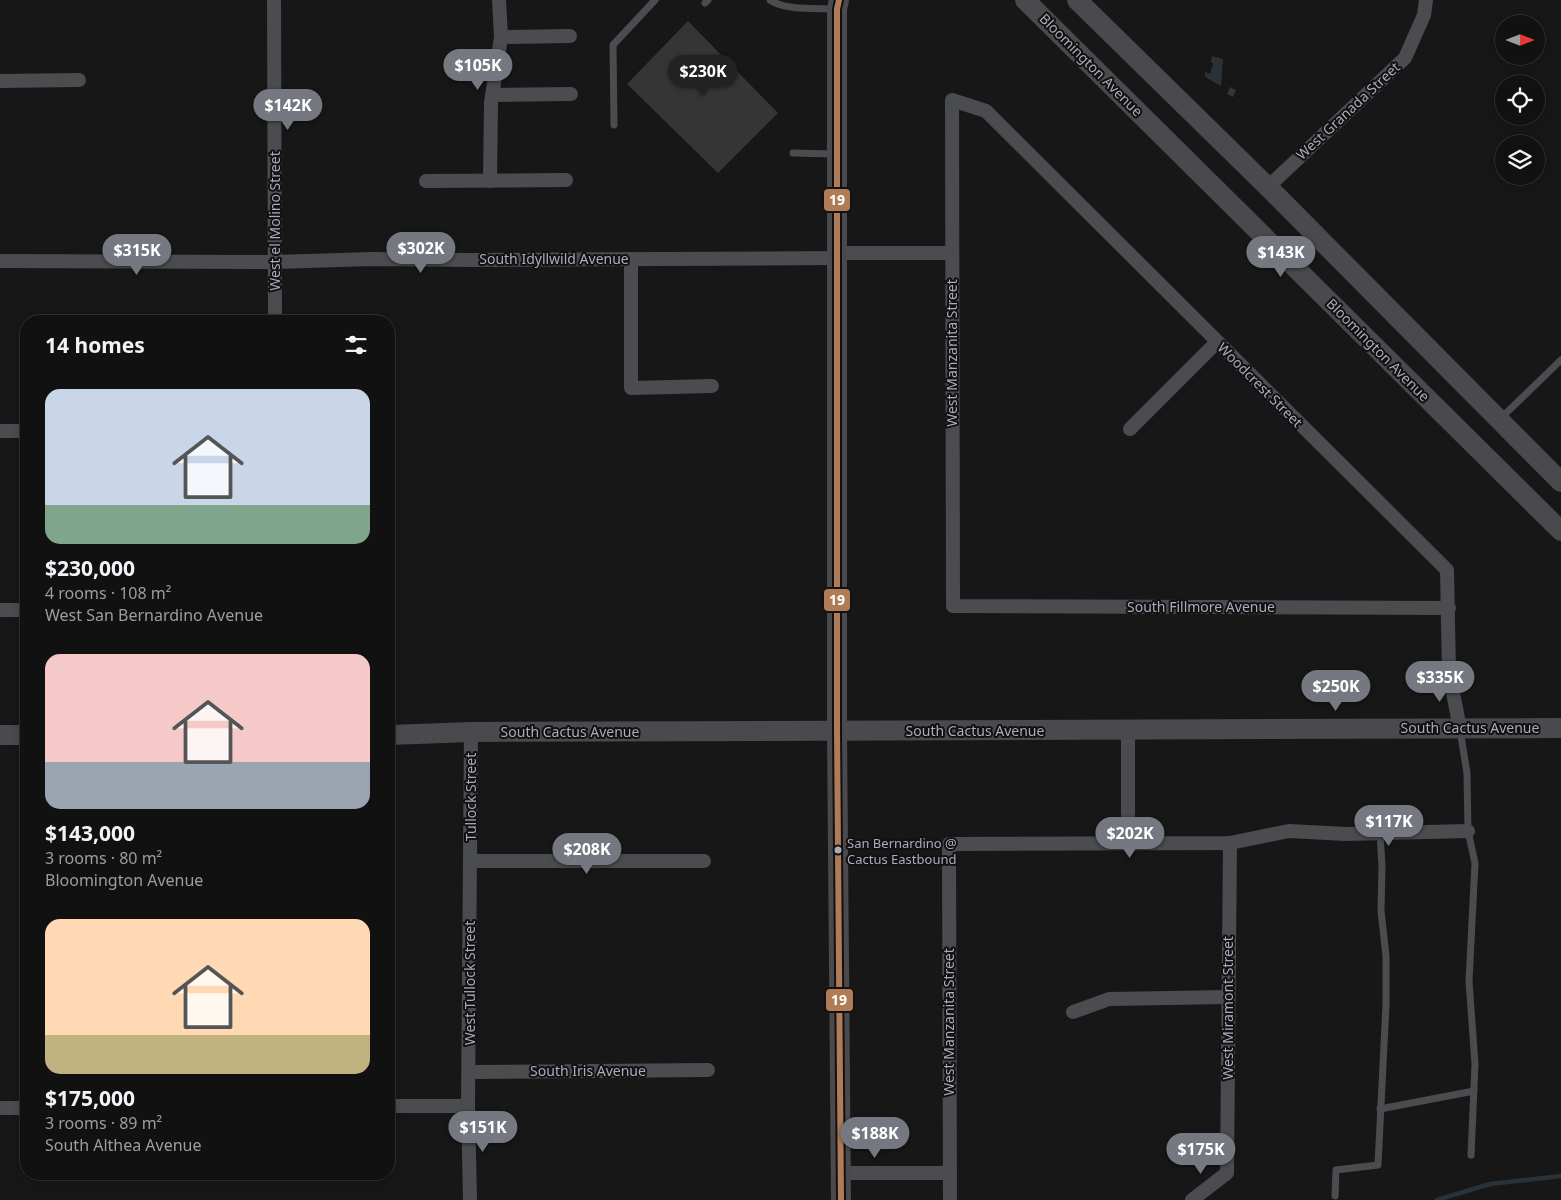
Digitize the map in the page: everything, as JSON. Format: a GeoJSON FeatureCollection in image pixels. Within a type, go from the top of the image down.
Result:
{"type":"FeatureCollection","features":[{"type":"Feature","properties":{"kind":"main road","name":"Bloomington Avenue"},"geometry":{"type":"LineString","coordinates":[[1025,0],[1561,531]]}},
{"type":"Feature","properties":{"kind":"main road"},"geometry":{"type":"LineString","coordinates":[[1077,0],[1268,187],[1561,482]]}},
{"type":"Feature","properties":{"kind":"main road"},"geometry":{"type":"LineString","coordinates":[[837,3],[837,731],[841,1200]]}},
{"type":"Feature","properties":{"kind":"main road","name":"South Cactus Avenue"},"geometry":{"type":"LineString","coordinates":[[395,735],[471,732],[1561,728]]}},
{"type":"Feature","properties":{"kind":"main road"},"geometry":{"type":"LineString","coordinates":[[0,735],[20,735]]}},
{"type":"Feature","properties":{"kind":"street","name":"West el Molino Street"},"geometry":{"type":"LineString","coordinates":[[274,0],[275,315]]}},
{"type":"Feature","properties":{"kind":"street"},"geometry":{"type":"LineString","coordinates":[[490,181],[492,95],[501,37],[498,0]]}},
{"type":"Feature","properties":{"kind":"street","name":"West Granada Street"},"geometry":{"type":"LineString","coordinates":[[1268,187],[1405,58],[1424,15],[1426,0]]}},
{"type":"Feature","properties":{"kind":"street"},"geometry":{"type":"LineString","coordinates":[[501,37],[570,36]]}},
{"type":"Feature","properties":{"kind":"street"},"geometry":{"type":"LineString","coordinates":[[0,81],[79,80]]}},
{"type":"Feature","properties":{"kind":"street"},"geometry":{"type":"LineString","coordinates":[[492,95],[571,94]]}},
{"type":"Feature","properties":{"kind":"street","name":"West Manzanita Street"},"geometry":{"type":"LineString","coordinates":[[952,100],[954,606]]}},
{"type":"Feature","properties":{"kind":"street","name":"Woodcrest Street"},"geometry":{"type":"LineString","coordinates":[[952,100],[986,111],[1447,570],[1449,673],[1460,728]]}},
{"type":"Feature","properties":{"kind":"street"},"geometry":{"type":"LineString","coordinates":[[426,181],[566,180]]}},
{"type":"Feature","properties":{"kind":"street","name":"South Idyllwild Avenue"},"geometry":{"type":"LineString","coordinates":[[0,261],[275,262],[372,259],[631,259],[952,253]]}},
{"type":"Feature","properties":{"kind":"street"},"geometry":{"type":"LineString","coordinates":[[631,259],[631,388],[712,386]]}},
{"type":"Feature","properties":{"kind":"street"},"geometry":{"type":"LineString","coordinates":[[1130,429],[1217,342]]}},
{"type":"Feature","properties":{"kind":"street"},"geometry":{"type":"LineString","coordinates":[[0,432],[20,431]]}},
{"type":"Feature","properties":{"kind":"street","name":"South Fillmore Avenue"},"geometry":{"type":"LineString","coordinates":[[954,606],[1449,608]]}},
{"type":"Feature","properties":{"kind":"street"},"geometry":{"type":"LineString","coordinates":[[0,610],[20,610]]}},
{"type":"Feature","properties":{"kind":"street"},"geometry":{"type":"LineString","coordinates":[[1128,731],[1128,844],[1230,843],[1289,831],[1346,834],[1468,830]]}},
{"type":"Feature","properties":{"kind":"street","name":"Tullock Street"},"geometry":{"type":"LineString","coordinates":[[471,732],[471,861]]}},
{"type":"Feature","properties":{"kind":"street","name":"West Miramont Street"},"geometry":{"type":"LineString","coordinates":[[1192,1200],[1227,1173],[1230,843]]}},
{"type":"Feature","properties":{"kind":"street","name":"West Manzanita Street"},"geometry":{"type":"LineString","coordinates":[[950,1200],[949,844],[1128,844]]}},
{"type":"Feature","properties":{"kind":"street"},"geometry":{"type":"LineString","coordinates":[[471,861],[704,861]]}},
{"type":"Feature","properties":{"kind":"street","name":"West Tullock Street"},"geometry":{"type":"LineString","coordinates":[[468,1106],[471,861]]}},
{"type":"Feature","properties":{"kind":"street"},"geometry":{"type":"LineString","coordinates":[[1074,1012],[1109,999],[1228,997]]}},
{"type":"Feature","properties":{"kind":"street","name":"South Iris Avenue"},"geometry":{"type":"LineString","coordinates":[[469,1072],[708,1070]]}},
{"type":"Feature","properties":{"kind":"street"},"geometry":{"type":"LineString","coordinates":[[395,1106],[468,1106],[470,1200]]}},
{"type":"Feature","properties":{"kind":"street"},"geometry":{"type":"LineString","coordinates":[[0,1108],[20,1108]]}},
{"type":"Feature","properties":{"kind":"street"},"geometry":{"type":"LineString","coordinates":[[841,1173],[950,1173]]}},
{"type":"Feature","properties":{"kind":"lane"},"geometry":{"type":"LineString","coordinates":[[614,125],[613,45],[655,0]]}},
{"type":"Feature","properties":{"kind":"lane"},"geometry":{"type":"LineString","coordinates":[[770,0],[776,4],[803,8],[837,3]]}},
{"type":"Feature","properties":{"kind":"lane"},"geometry":{"type":"LineString","coordinates":[[793,153],[837,154]]}},
{"type":"Feature","properties":{"kind":"lane"},"geometry":{"type":"LineString","coordinates":[[1499,420],[1561,360]]}},
{"type":"Feature","properties":{"kind":"lane"},"geometry":{"type":"LineString","coordinates":[[1460,728],[1467,773],[1468,830],[1475,863],[1469,981],[1475,1064],[1472,1156]]}},
{"type":"Feature","properties":{"kind":"lane"},"geometry":{"type":"LineString","coordinates":[[1335,1196],[1336,1170],[1378,1165],[1386,1005],[1386,956],[1381,911],[1382,866],[1380,833]]}},
{"type":"Feature","properties":{"kind":"lane"},"geometry":{"type":"LineString","coordinates":[[1380,1109],[1474,1091]]}},
{"type":"Feature","properties":{"kind":"shaded area"},"geometry":{"type":"Polygon","coordinates":[[[1212,56],[1223,59],[1221,86],[1205,77],[1205,72],[1210,74],[1213,64],[1211,61],[1212,56]]]}},
{"type":"Feature","properties":{"kind":"building"},"geometry":{"type":"Polygon","coordinates":[[[688,21],[778,113],[718,173],[627,84],[688,21]]]}},
{"type":"Feature","properties":{"kind":"building"},"geometry":{"type":"Polygon","coordinates":[[[1230,87],[1236,90],[1233,97],[1227,94],[1230,87]]]}},
{"type":"Feature","properties":{"kind":"waterway"},"geometry":{"type":"LineString","coordinates":[[1437,1200],[1490,1184],[1561,1176]]}},
{"type":"Feature","properties":{"kind":"transit line","name":"19"},"geometry":{"type":"LineString","coordinates":[[839,0],[837,9],[837,731],[841,1200]]}},
{"type":"Feature","properties":{"kind":"place","name":"San Bernardino @ Cactus Eastbound"},"geometry":{"type":"Point","coordinates":[838,850]}}]}
